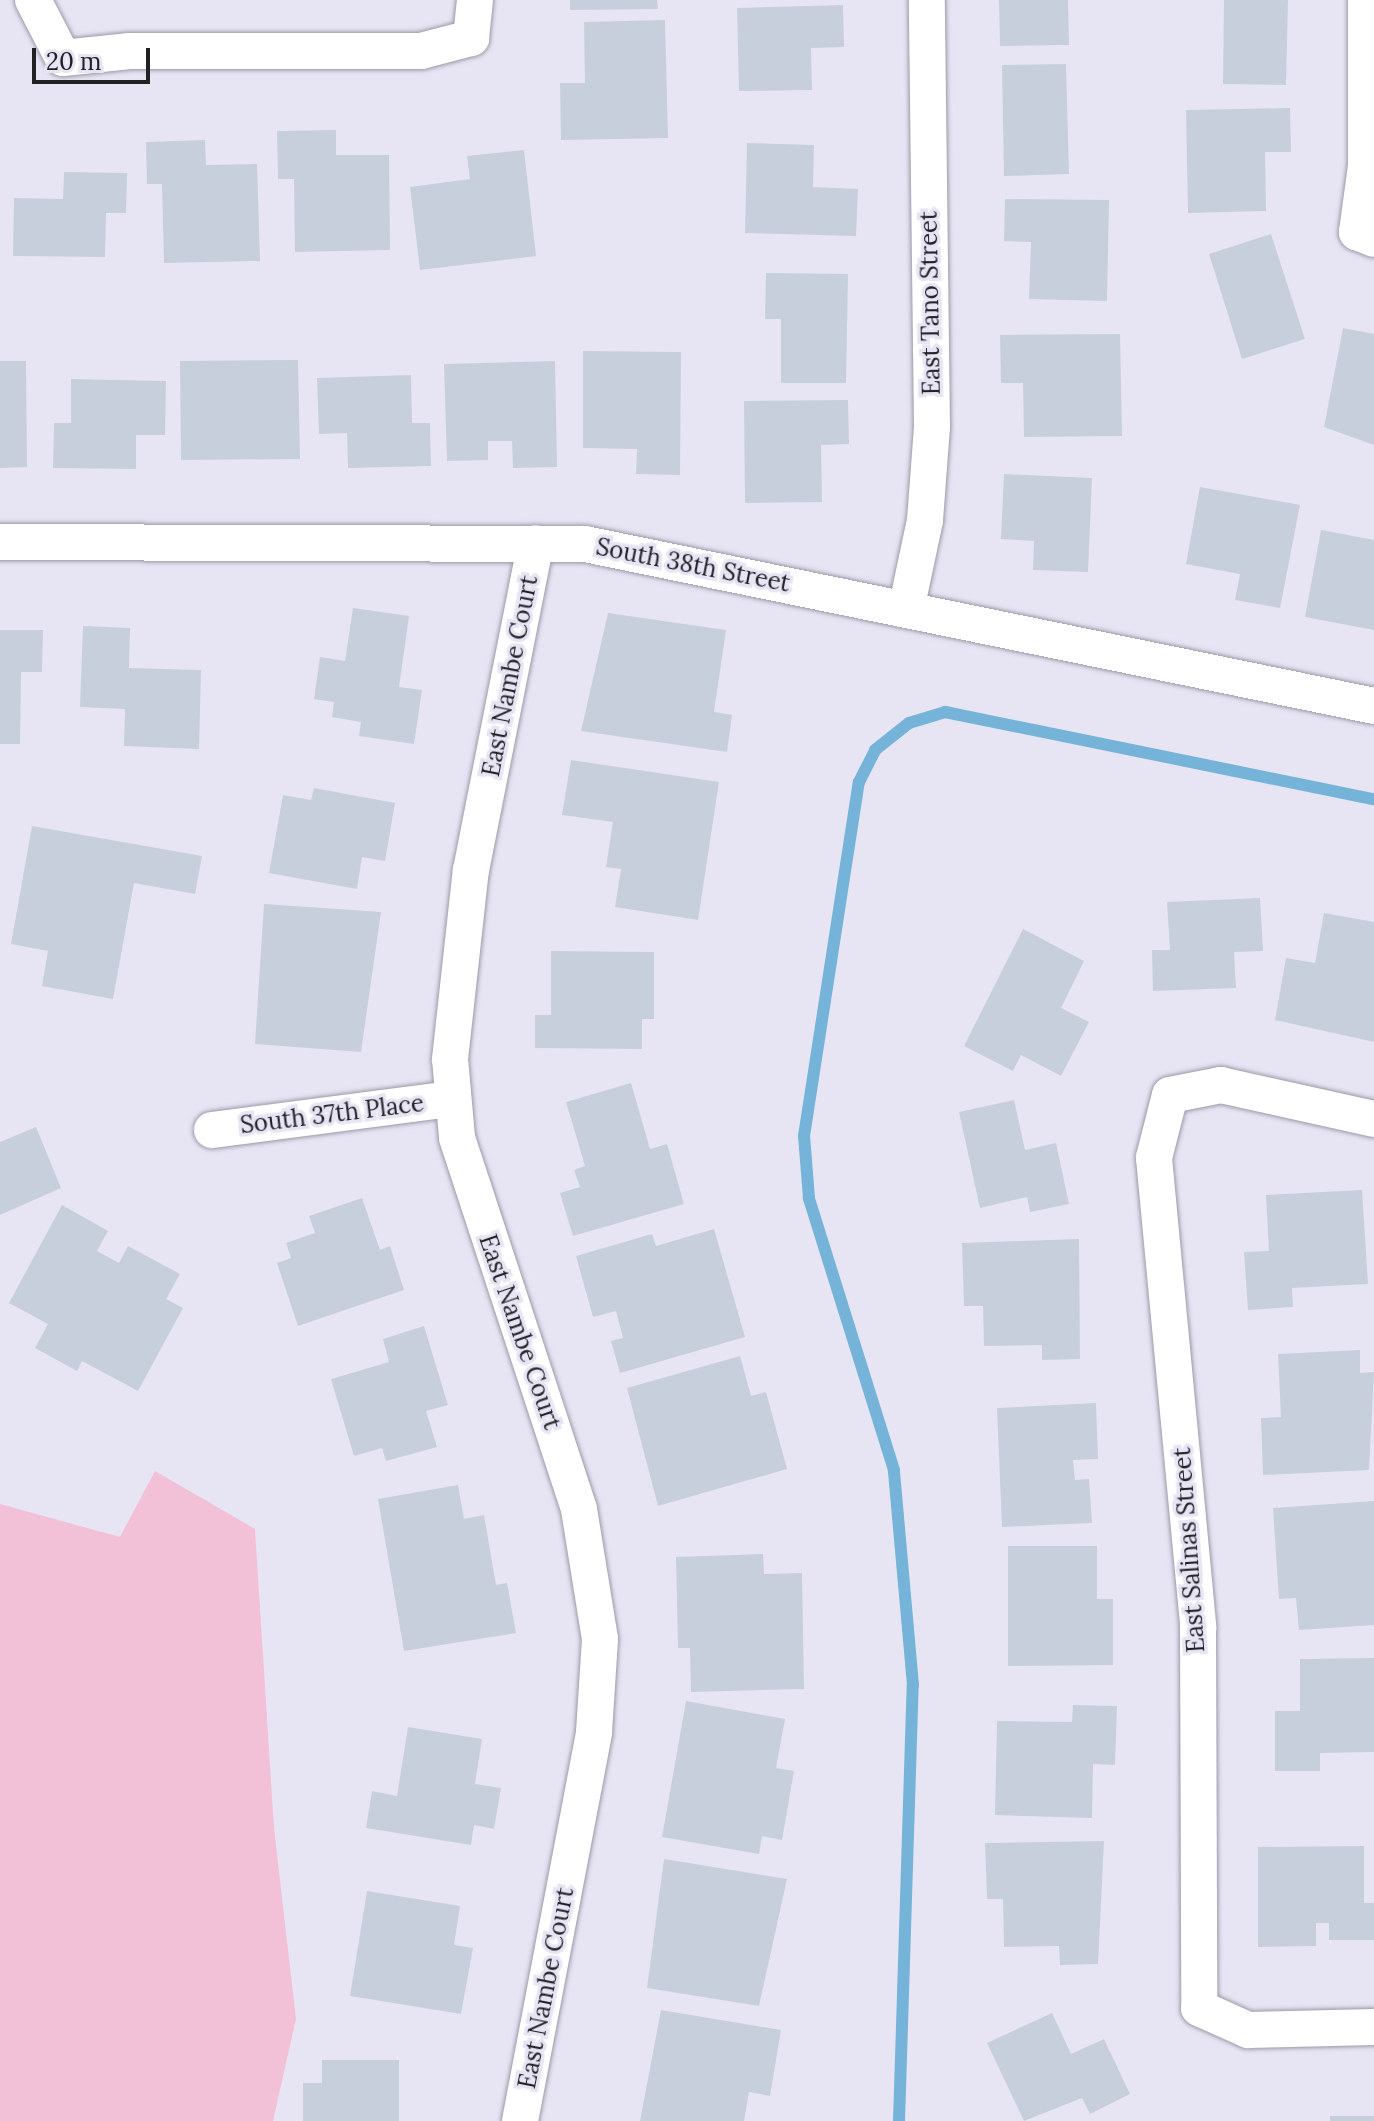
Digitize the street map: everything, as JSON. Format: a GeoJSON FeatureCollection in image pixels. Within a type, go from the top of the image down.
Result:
{"type":"FeatureCollection","features":[{"type":"Feature","properties":{"kind":"street"},"geometry":{"type":"LineString","coordinates":[[33,0],[63,58],[130,51],[421,51],[471,38],[475,0]]}},
{"type":"Feature","properties":{"kind":"street","name":"East Tano Street"},"geometry":{"type":"LineString","coordinates":[[907,605],[925,520],[932,427],[927,0]]}},
{"type":"Feature","properties":{"kind":"street"},"geometry":{"type":"LineString","coordinates":[[1366,0],[1366,236]]}},
{"type":"Feature","properties":{"kind":"street","name":"South 38th Street"},"geometry":{"type":"LineString","coordinates":[[0,542],[536,543],[668,557],[1374,706]]}},
{"type":"Feature","properties":{"kind":"street","name":"East Nambe Court"},"geometry":{"type":"LineString","coordinates":[[520,2121],[594,1732],[600,1639],[579,1509],[478,1209],[452,1099],[454,987],[467,900],[536,543]]}},
{"type":"Feature","properties":{"kind":"street","name":"East Salinas Street"},"geometry":{"type":"LineString","coordinates":[[1374,1119],[1221,1085],[1170,1095],[1154,1158],[1198,1627],[1199,2008],[1248,2030],[1374,2027]]}},
{"type":"Feature","properties":{"kind":"street","name":"South 37th Place"},"geometry":{"type":"LineString","coordinates":[[212,1130],[452,1099]]}},
{"type":"Feature","properties":{"kind":"shaded area"},"geometry":{"type":"Polygon","coordinates":[[[155,1471],[255,1529],[274,1828],[296,2019],[273,2121],[0,2121],[0,1504],[120,1537],[155,1471]]]}},
{"type":"Feature","properties":{"kind":"building"},"geometry":{"type":"Polygon","coordinates":[[[570,0],[657,0],[658,9],[570,10],[570,0]]]}},
{"type":"Feature","properties":{"kind":"building"},"geometry":{"type":"Polygon","coordinates":[[[999,0],[1068,0],[1069,45],[1000,46],[999,0]]]}},
{"type":"Feature","properties":{"kind":"building"},"geometry":{"type":"Polygon","coordinates":[[[1224,0],[1288,0],[1286,85],[1223,84],[1224,0]]]}},
{"type":"Feature","properties":{"kind":"building"},"geometry":{"type":"Polygon","coordinates":[[[843,5],[844,47],[811,48],[812,90],[739,91],[737,8],[843,5]]]}},
{"type":"Feature","properties":{"kind":"building"},"geometry":{"type":"Polygon","coordinates":[[[665,20],[668,138],[561,140],[560,83],[585,83],[584,22],[665,20]]]}},
{"type":"Feature","properties":{"kind":"building"},"geometry":{"type":"Polygon","coordinates":[[[1066,64],[1069,174],[1004,176],[1002,65],[1066,64]]]}},
{"type":"Feature","properties":{"kind":"building"},"geometry":{"type":"Polygon","coordinates":[[[1290,108],[1291,152],[1265,152],[1266,211],[1188,213],[1186,110],[1290,108]]]}},
{"type":"Feature","properties":{"kind":"building"},"geometry":{"type":"Polygon","coordinates":[[[336,130],[336,155],[389,155],[390,250],[295,252],[294,179],[278,179],[277,131],[336,130]]]}},
{"type":"Feature","properties":{"kind":"building"},"geometry":{"type":"Polygon","coordinates":[[[205,140],[206,165],[257,164],[260,261],[164,263],[162,184],[147,184],[146,142],[205,140]]]}},
{"type":"Feature","properties":{"kind":"building"},"geometry":{"type":"Polygon","coordinates":[[[747,143],[814,145],[813,187],[858,189],[856,236],[745,233],[747,143]]]}},
{"type":"Feature","properties":{"kind":"building"},"geometry":{"type":"Polygon","coordinates":[[[524,150],[536,256],[420,270],[410,187],[470,179],[467,156],[524,150]]]}},
{"type":"Feature","properties":{"kind":"building"},"geometry":{"type":"Polygon","coordinates":[[[64,172],[127,173],[126,213],[106,213],[105,257],[13,256],[14,198],[63,199],[64,172]]]}},
{"type":"Feature","properties":{"kind":"building"},"geometry":{"type":"Polygon","coordinates":[[[1005,199],[1109,200],[1107,301],[1029,299],[1031,242],[1004,241],[1005,199]]]}},
{"type":"Feature","properties":{"kind":"building"},"geometry":{"type":"Polygon","coordinates":[[[1271,234],[1305,339],[1242,359],[1209,254],[1271,234]]]}},
{"type":"Feature","properties":{"kind":"building"},"geometry":{"type":"Polygon","coordinates":[[[766,273],[848,274],[846,383],[781,383],[781,319],[765,319],[766,273]]]}},
{"type":"Feature","properties":{"kind":"building"},"geometry":{"type":"Polygon","coordinates":[[[1343,328],[1374,334],[1374,445],[1324,427],[1343,328]]]}},
{"type":"Feature","properties":{"kind":"building"},"geometry":{"type":"Polygon","coordinates":[[[1120,334],[1122,436],[1024,437],[1023,383],[1001,383],[1000,335],[1120,334]]]}},
{"type":"Feature","properties":{"kind":"building"},"geometry":{"type":"Polygon","coordinates":[[[583,351],[681,352],[680,475],[636,474],[637,449],[583,448],[583,351]]]}},
{"type":"Feature","properties":{"kind":"building"},"geometry":{"type":"Polygon","coordinates":[[[298,360],[300,459],[181,460],[180,361],[298,360]]]}},
{"type":"Feature","properties":{"kind":"building"},"geometry":{"type":"Polygon","coordinates":[[[0,361],[26,361],[27,467],[0,468],[0,361]]]}},
{"type":"Feature","properties":{"kind":"building"},"geometry":{"type":"Polygon","coordinates":[[[555,361],[557,467],[513,468],[512,441],[488,441],[488,460],[447,461],[444,364],[555,361]]]}},
{"type":"Feature","properties":{"kind":"building"},"geometry":{"type":"Polygon","coordinates":[[[411,375],[412,423],[430,423],[431,466],[348,468],[347,433],[319,434],[317,378],[411,375]]]}},
{"type":"Feature","properties":{"kind":"building"},"geometry":{"type":"Polygon","coordinates":[[[71,379],[166,381],[165,435],[136,435],[136,469],[53,468],[54,423],[71,423],[71,379]]]}},
{"type":"Feature","properties":{"kind":"building"},"geometry":{"type":"Polygon","coordinates":[[[848,400],[849,444],[821,445],[822,502],[745,503],[744,401],[848,400]]]}},
{"type":"Feature","properties":{"kind":"building"},"geometry":{"type":"Polygon","coordinates":[[[1004,474],[1092,478],[1088,572],[1033,570],[1034,541],[1001,539],[1004,474]]]}},
{"type":"Feature","properties":{"kind":"building"},"geometry":{"type":"Polygon","coordinates":[[[1200,487],[1300,505],[1280,608],[1235,600],[1240,574],[1186,564],[1200,487]]]}},
{"type":"Feature","properties":{"kind":"building"},"geometry":{"type":"Polygon","coordinates":[[[1321,530],[1374,540],[1374,630],[1305,617],[1321,530]]]}},
{"type":"Feature","properties":{"kind":"building"},"geometry":{"type":"Polygon","coordinates":[[[353,608],[409,616],[399,687],[422,690],[414,744],[359,736],[361,722],[332,717],[334,702],[314,699],[320,657],[345,661],[353,608]]]}},
{"type":"Feature","properties":{"kind":"building"},"geometry":{"type":"Polygon","coordinates":[[[608,613],[726,630],[714,712],[732,715],[727,752],[581,731],[608,613]]]}},
{"type":"Feature","properties":{"kind":"building"},"geometry":{"type":"Polygon","coordinates":[[[83,626],[130,628],[129,668],[201,670],[199,749],[124,746],[125,709],[80,707],[83,626]]]}},
{"type":"Feature","properties":{"kind":"building"},"geometry":{"type":"Polygon","coordinates":[[[0,630],[43,630],[42,672],[21,672],[20,744],[0,744],[0,630]]]}},
{"type":"Feature","properties":{"kind":"building"},"geometry":{"type":"Polygon","coordinates":[[[571,760],[719,782],[698,920],[615,907],[621,869],[606,867],[613,822],[562,815],[571,760]]]}},
{"type":"Feature","properties":{"kind":"building"},"geometry":{"type":"Polygon","coordinates":[[[314,788],[395,803],[385,861],[362,857],[357,889],[269,873],[283,795],[311,800],[314,788]]]}},
{"type":"Feature","properties":{"kind":"building"},"geometry":{"type":"Polygon","coordinates":[[[32,826],[202,856],[195,894],[134,883],[113,999],[42,986],[48,951],[11,944],[32,826]]]}},
{"type":"Feature","properties":{"kind":"building"},"geometry":{"type":"Polygon","coordinates":[[[1260,898],[1263,951],[1234,952],[1236,988],[1153,991],[1152,950],[1170,950],[1167,902],[1260,898]]]}},
{"type":"Feature","properties":{"kind":"building"},"geometry":{"type":"Polygon","coordinates":[[[264,904],[381,912],[361,1052],[255,1044],[264,904]]]}},
{"type":"Feature","properties":{"kind":"building"},"geometry":{"type":"Polygon","coordinates":[[[1324,913],[1374,922],[1374,1042],[1275,1020],[1286,958],[1315,963],[1324,913]]]}},
{"type":"Feature","properties":{"kind":"building"},"geometry":{"type":"Polygon","coordinates":[[[1023,929],[1084,961],[1061,1008],[1089,1022],[1061,1076],[1021,1055],[1013,1071],[964,1046],[1023,929]]]}},
{"type":"Feature","properties":{"kind":"building"},"geometry":{"type":"Polygon","coordinates":[[[551,951],[654,952],[654,1019],[642,1019],[642,1049],[535,1048],[535,1015],[551,1015],[551,951]]]}},
{"type":"Feature","properties":{"kind":"building"},"geometry":{"type":"Polygon","coordinates":[[[631,1083],[650,1149],[667,1144],[684,1204],[573,1236],[560,1193],[580,1187],[574,1170],[585,1166],[566,1102],[631,1083]]]}},
{"type":"Feature","properties":{"kind":"building"},"geometry":{"type":"Polygon","coordinates":[[[1014,1100],[1025,1150],[1056,1143],[1069,1204],[1030,1212],[1027,1197],[980,1208],[959,1112],[1014,1100]]]}},
{"type":"Feature","properties":{"kind":"building"},"geometry":{"type":"Polygon","coordinates":[[[36,1127],[61,1188],[0,1215],[0,1142],[36,1127]]]}},
{"type":"Feature","properties":{"kind":"building"},"geometry":{"type":"Polygon","coordinates":[[[1362,1190],[1368,1284],[1292,1288],[1293,1307],[1248,1310],[1244,1252],[1269,1251],[1266,1195],[1362,1190]]]}},
{"type":"Feature","properties":{"kind":"building"},"geometry":{"type":"Polygon","coordinates":[[[362,1198],[380,1250],[390,1246],[404,1290],[298,1326],[277,1263],[291,1258],[286,1243],[315,1233],[309,1216],[362,1198]]]}},
{"type":"Feature","properties":{"kind":"building"},"geometry":{"type":"Polygon","coordinates":[[[62,1205],[108,1231],[97,1251],[119,1263],[128,1246],[180,1274],[166,1299],[183,1308],[138,1391],[82,1361],[77,1371],[35,1348],[48,1324],[9,1303],[62,1205]]]}},
{"type":"Feature","properties":{"kind":"building"},"geometry":{"type":"Polygon","coordinates":[[[714,1229],[745,1337],[620,1373],[611,1341],[623,1338],[616,1311],[593,1317],[576,1256],[652,1234],[656,1246],[714,1229]]]}},
{"type":"Feature","properties":{"kind":"building"},"geometry":{"type":"Polygon","coordinates":[[[1079,1239],[1080,1359],[1042,1360],[1042,1345],[984,1346],[983,1306],[964,1306],[962,1243],[1079,1239]]]}},
{"type":"Feature","properties":{"kind":"building"},"geometry":{"type":"Polygon","coordinates":[[[424,1326],[448,1405],[426,1411],[437,1447],[386,1461],[382,1448],[354,1456],[331,1379],[389,1362],[383,1339],[424,1326]]]}},
{"type":"Feature","properties":{"kind":"building"},"geometry":{"type":"Polygon","coordinates":[[[1360,1350],[1360,1373],[1374,1372],[1369,1470],[1263,1475],[1261,1418],[1281,1417],[1278,1354],[1360,1350]]]}},
{"type":"Feature","properties":{"kind":"building"},"geometry":{"type":"Polygon","coordinates":[[[740,1356],[751,1396],[766,1392],[787,1469],[658,1506],[627,1388],[740,1356]]]}},
{"type":"Feature","properties":{"kind":"building"},"geometry":{"type":"Polygon","coordinates":[[[1096,1403],[1098,1459],[1073,1460],[1075,1480],[1089,1479],[1092,1523],[1002,1527],[997,1408],[1096,1403]]]}},
{"type":"Feature","properties":{"kind":"building"},"geometry":{"type":"Polygon","coordinates":[[[458,1485],[464,1519],[484,1515],[496,1585],[507,1583],[516,1633],[404,1651],[378,1499],[458,1485]]]}},
{"type":"Feature","properties":{"kind":"building"},"geometry":{"type":"Polygon","coordinates":[[[1374,1501],[1374,1625],[1299,1630],[1296,1598],[1279,1599],[1273,1508],[1374,1501]]]}},
{"type":"Feature","properties":{"kind":"building"},"geometry":{"type":"Polygon","coordinates":[[[1008,1546],[1097,1546],[1097,1599],[1113,1599],[1113,1665],[1008,1666],[1008,1546]]]}},
{"type":"Feature","properties":{"kind":"building"},"geometry":{"type":"Polygon","coordinates":[[[763,1554],[764,1574],[802,1573],[804,1689],[691,1692],[690,1648],[678,1648],[676,1557],[763,1554]]]}},
{"type":"Feature","properties":{"kind":"building"},"geometry":{"type":"Polygon","coordinates":[[[1374,1658],[1374,1752],[1320,1753],[1320,1771],[1275,1771],[1275,1711],[1300,1711],[1300,1659],[1374,1658]]]}},
{"type":"Feature","properties":{"kind":"building"},"geometry":{"type":"Polygon","coordinates":[[[686,1701],[785,1719],[776,1768],[794,1771],[782,1840],[762,1836],[759,1854],[662,1837],[686,1701]]]}},
{"type":"Feature","properties":{"kind":"building"},"geometry":{"type":"Polygon","coordinates":[[[1073,1705],[1117,1706],[1115,1765],[1093,1764],[1092,1818],[995,1815],[997,1721],[1072,1722],[1073,1705]]]}},
{"type":"Feature","properties":{"kind":"building"},"geometry":{"type":"Polygon","coordinates":[[[408,1727],[482,1739],[475,1784],[501,1788],[494,1829],[474,1825],[471,1845],[366,1828],[372,1791],[397,1796],[408,1727]]]}},
{"type":"Feature","properties":{"kind":"building"},"geometry":{"type":"Polygon","coordinates":[[[1104,1841],[1098,1964],[1060,1965],[1059,1946],[1004,1947],[1003,1899],[987,1899],[985,1843],[1104,1841]]]}},
{"type":"Feature","properties":{"kind":"building"},"geometry":{"type":"Polygon","coordinates":[[[1364,1846],[1364,1903],[1374,1903],[1374,1940],[1329,1940],[1329,1923],[1316,1923],[1316,1946],[1258,1947],[1258,1847],[1364,1846]]]}},
{"type":"Feature","properties":{"kind":"building"},"geometry":{"type":"Polygon","coordinates":[[[664,1859],[787,1879],[759,2006],[647,1988],[664,1859]]]}},
{"type":"Feature","properties":{"kind":"building"},"geometry":{"type":"Polygon","coordinates":[[[367,1891],[460,1906],[454,1945],[473,1948],[461,2014],[350,1996],[367,1891]]]}},
{"type":"Feature","properties":{"kind":"building"},"geometry":{"type":"Polygon","coordinates":[[[661,2010],[781,2030],[770,2096],[749,2092],[744,2121],[640,2121],[661,2010]]]}},
{"type":"Feature","properties":{"kind":"building"},"geometry":{"type":"Polygon","coordinates":[[[1052,2013],[1071,2054],[1104,2039],[1130,2094],[1090,2114],[1082,2098],[1024,2121],[987,2043],[1052,2013]]]}},
{"type":"Feature","properties":{"kind":"building"},"geometry":{"type":"Polygon","coordinates":[[[322,2060],[399,2060],[399,2121],[303,2121],[303,2083],[322,2083],[322,2060]]]}},
{"type":"Feature","properties":{"kind":"building"},"geometry":{"type":"Polygon","coordinates":[[[1330,2116],[1374,2116],[1374,2121],[1330,2121],[1330,2116]]]}},
{"type":"Feature","properties":{"kind":"waterway"},"geometry":{"type":"LineString","coordinates":[[899,2121],[913,1685],[894,1470],[809,1198],[804,1136],[859,782],[875,750],[909,723],[945,712],[1374,799]]}}]}
